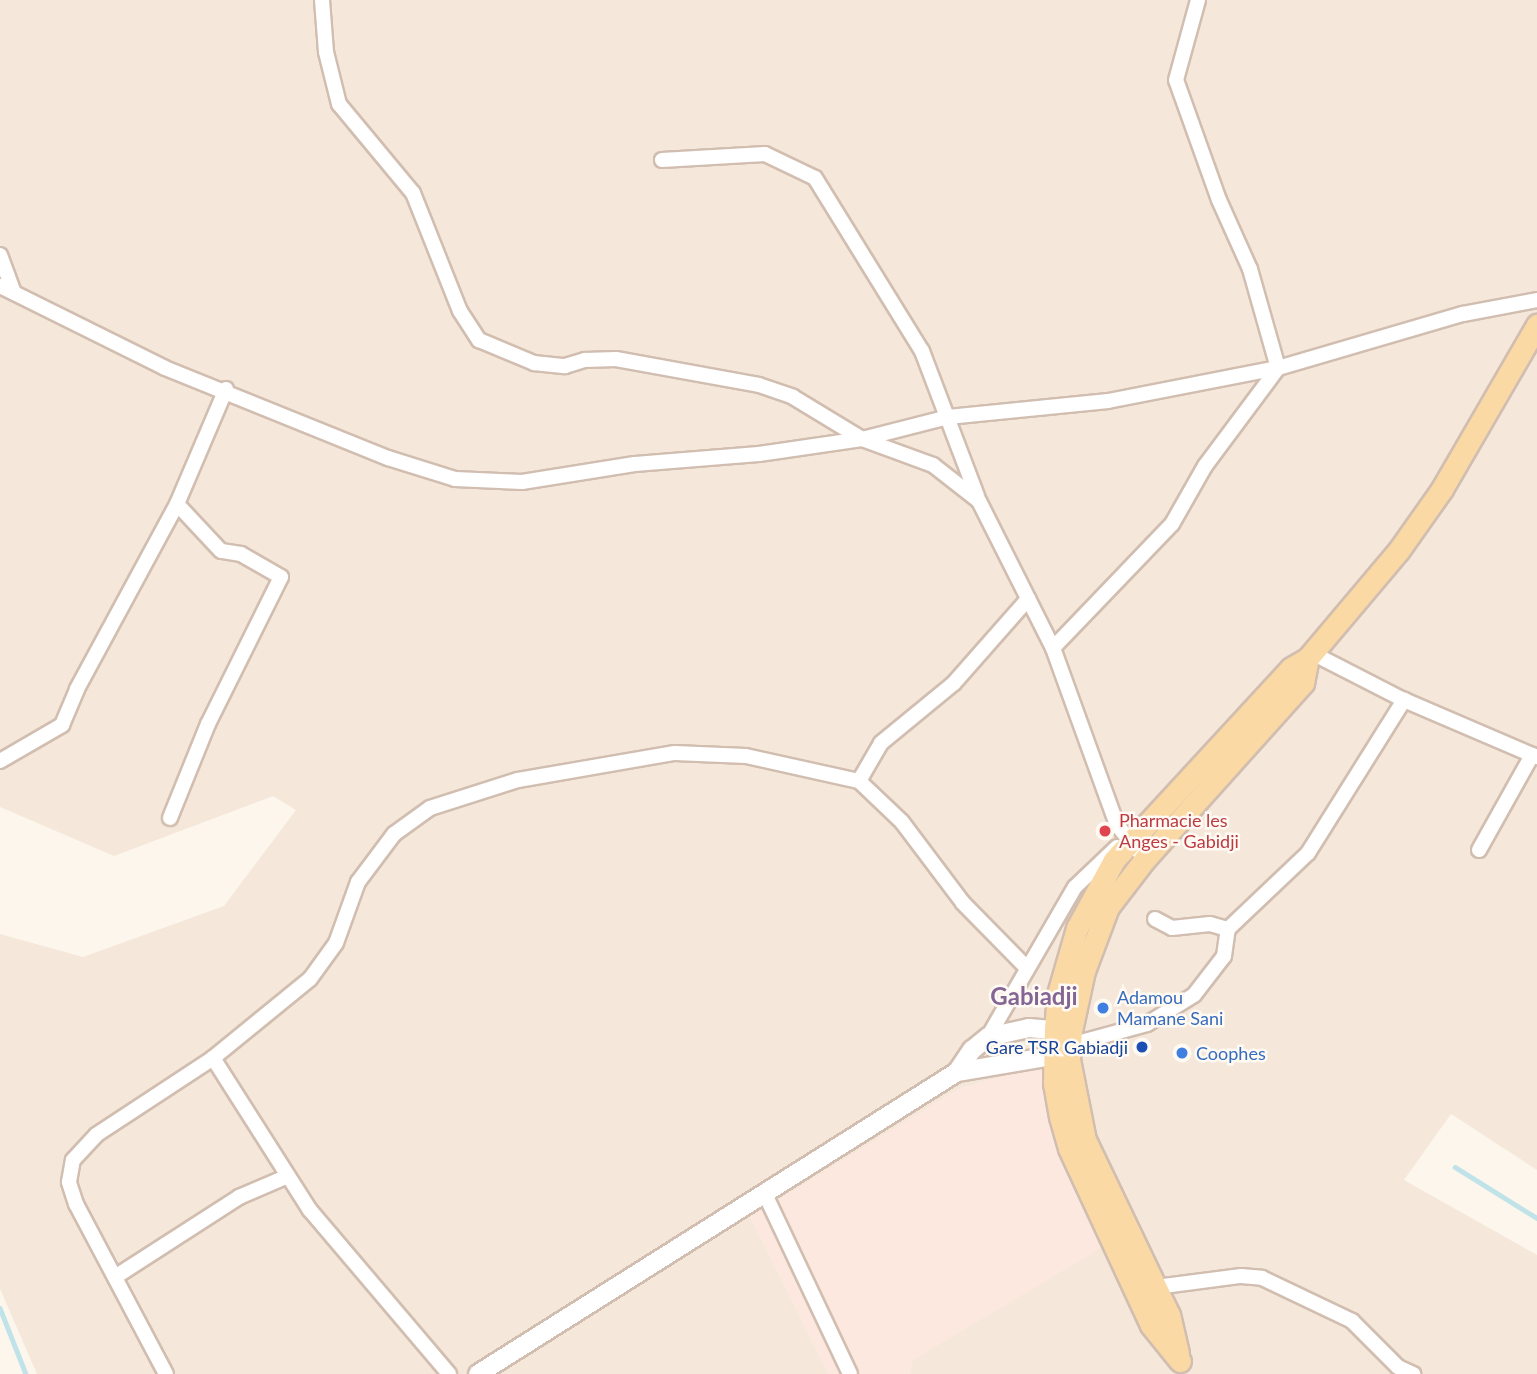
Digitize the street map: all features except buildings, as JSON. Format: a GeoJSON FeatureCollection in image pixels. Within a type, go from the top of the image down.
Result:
{"type":"FeatureCollection","features":[{"type":"Feature","properties":{"kind":"main road"},"geometry":{"type":"LineString","coordinates":[[1183,1368],[1169,1315],[1085,1140],[1063,1044],[1058,994],[1077,928],[1114,860],[1128,841],[1292,668],[1310,656],[1399,550],[1442,489],[1537,325]]}},
{"type":"Feature","properties":{"kind":"main road"},"geometry":{"type":"LineString","coordinates":[[1183,1368],[1151,1325],[1069,1147],[1054,1084],[1084,971],[1108,907],[1145,859],[1303,683],[1310,656]]}},
{"type":"Feature","properties":{"kind":"street"},"geometry":{"type":"LineString","coordinates":[[322,0],[326,52],[339,104],[413,193],[460,311],[479,340],[534,363],[565,366],[585,359],[616,359],[759,384],[793,397],[862,439],[933,466],[979,501]]}},
{"type":"Feature","properties":{"kind":"street"},"geometry":{"type":"LineString","coordinates":[[1198,0],[1176,80],[1258,290],[1278,368]]}},
{"type":"Feature","properties":{"kind":"street"},"geometry":{"type":"LineString","coordinates":[[662,160],[765,154],[815,178],[912,332],[948,417],[979,501],[1053,648],[1086,729],[1108,802],[1128,841],[1145,859]]}},
{"type":"Feature","properties":{"kind":"street"},"geometry":{"type":"LineString","coordinates":[[0,255],[14,293]]}},
{"type":"Feature","properties":{"kind":"street"},"geometry":{"type":"LineString","coordinates":[[0,286],[164,368],[226,389],[305,426],[455,479],[522,482],[635,464],[759,454],[862,439],[948,417],[1108,401],[1278,368],[1464,314],[1537,300]]}},
{"type":"Feature","properties":{"kind":"street"},"geometry":{"type":"LineString","coordinates":[[1053,648],[1172,524],[1205,466],[1278,368]]}},
{"type":"Feature","properties":{"kind":"street"},"geometry":{"type":"LineString","coordinates":[[0,761],[62,725],[76,689],[177,504],[226,389]]}},
{"type":"Feature","properties":{"kind":"street"},"geometry":{"type":"LineString","coordinates":[[170,818],[208,724],[281,577],[241,554],[221,551],[177,504]]}},
{"type":"Feature","properties":{"kind":"street"},"geometry":{"type":"LineString","coordinates":[[859,781],[881,743],[969,668],[1028,599]]}},
{"type":"Feature","properties":{"kind":"street"},"geometry":{"type":"LineString","coordinates":[[1310,656],[1534,756],[1479,850]]}},
{"type":"Feature","properties":{"kind":"street"},"geometry":{"type":"LineString","coordinates":[[478,1374],[957,1072],[1147,1024],[1194,995],[1224,956],[1228,929],[1308,853],[1405,700]]}},
{"type":"Feature","properties":{"kind":"street"},"geometry":{"type":"LineString","coordinates":[[166,1374],[71,1192],[74,1160],[96,1135],[213,1058],[310,979],[335,943],[358,882],[394,834],[430,808],[518,780],[675,753],[746,756],[859,781],[902,822],[963,903],[1025,966]]}},
{"type":"Feature","properties":{"kind":"street"},"geometry":{"type":"LineString","coordinates":[[988,1037],[1025,966],[1075,887],[1128,841]]}},
{"type":"Feature","properties":{"kind":"street"},"geometry":{"type":"LineString","coordinates":[[1155,919],[1172,928],[1210,924],[1228,929]]}},
{"type":"Feature","properties":{"kind":"street"},"geometry":{"type":"LineString","coordinates":[[957,1072],[972,1049],[988,1037],[1008,1031],[1063,1044]]}},
{"type":"Feature","properties":{"kind":"street"},"geometry":{"type":"LineString","coordinates":[[213,1058],[310,1210],[449,1374]]}},
{"type":"Feature","properties":{"kind":"street"},"geometry":{"type":"LineString","coordinates":[[114,1276],[239,1197],[288,1176]]}},
{"type":"Feature","properties":{"kind":"street"},"geometry":{"type":"LineString","coordinates":[[764,1192],[849,1374]]}},
{"type":"Feature","properties":{"kind":"street"},"geometry":{"type":"LineString","coordinates":[[1156,1287],[1241,1276],[1262,1278],[1352,1321],[1398,1367],[1413,1374]]}},
{"type":"Feature","properties":{"kind":"shaded area"},"geometry":{"type":"Polygon","coordinates":[[[0,0],[1537,0],[1537,1170],[1451,1114],[1404,1180],[1537,1255],[1537,1374],[37,1374],[0,1289],[0,934],[83,957],[224,906],[296,810],[273,796],[114,856],[0,807],[0,0]]]}},
{"type":"Feature","properties":{"kind":"shaded area"},"geometry":{"type":"Polygon","coordinates":[[[1040,1066],[1051,1107],[1104,1246],[913,1360],[910,1374],[828,1374],[750,1217],[960,1088],[1040,1066]]]}},
{"type":"Feature","properties":{"kind":"waterway"},"geometry":{"type":"LineString","coordinates":[[1455,1167],[1537,1218]]}},
{"type":"Feature","properties":{"kind":"waterway"},"geometry":{"type":"LineString","coordinates":[[0,1308],[26,1374]]}},
{"type":"Feature","properties":{"kind":"place","name":"Pharmacie les Anges - Gabidji"},"geometry":{"type":"Point","coordinates":[1105,831]}},
{"type":"Feature","properties":{"kind":"place","name":"Adamou Mamane Sani"},"geometry":{"type":"Point","coordinates":[1103,1008]}},
{"type":"Feature","properties":{"kind":"place","name":"Gare TSR Gabiadji"},"geometry":{"type":"Point","coordinates":[1142,1047]}},
{"type":"Feature","properties":{"kind":"place","name":"Coophes"},"geometry":{"type":"Point","coordinates":[1182,1053]}},
{"type":"Feature","properties":{"kind":"district","name":"Gabiadji"},"geometry":{"type":"Point","coordinates":[1034,996]}}]}
